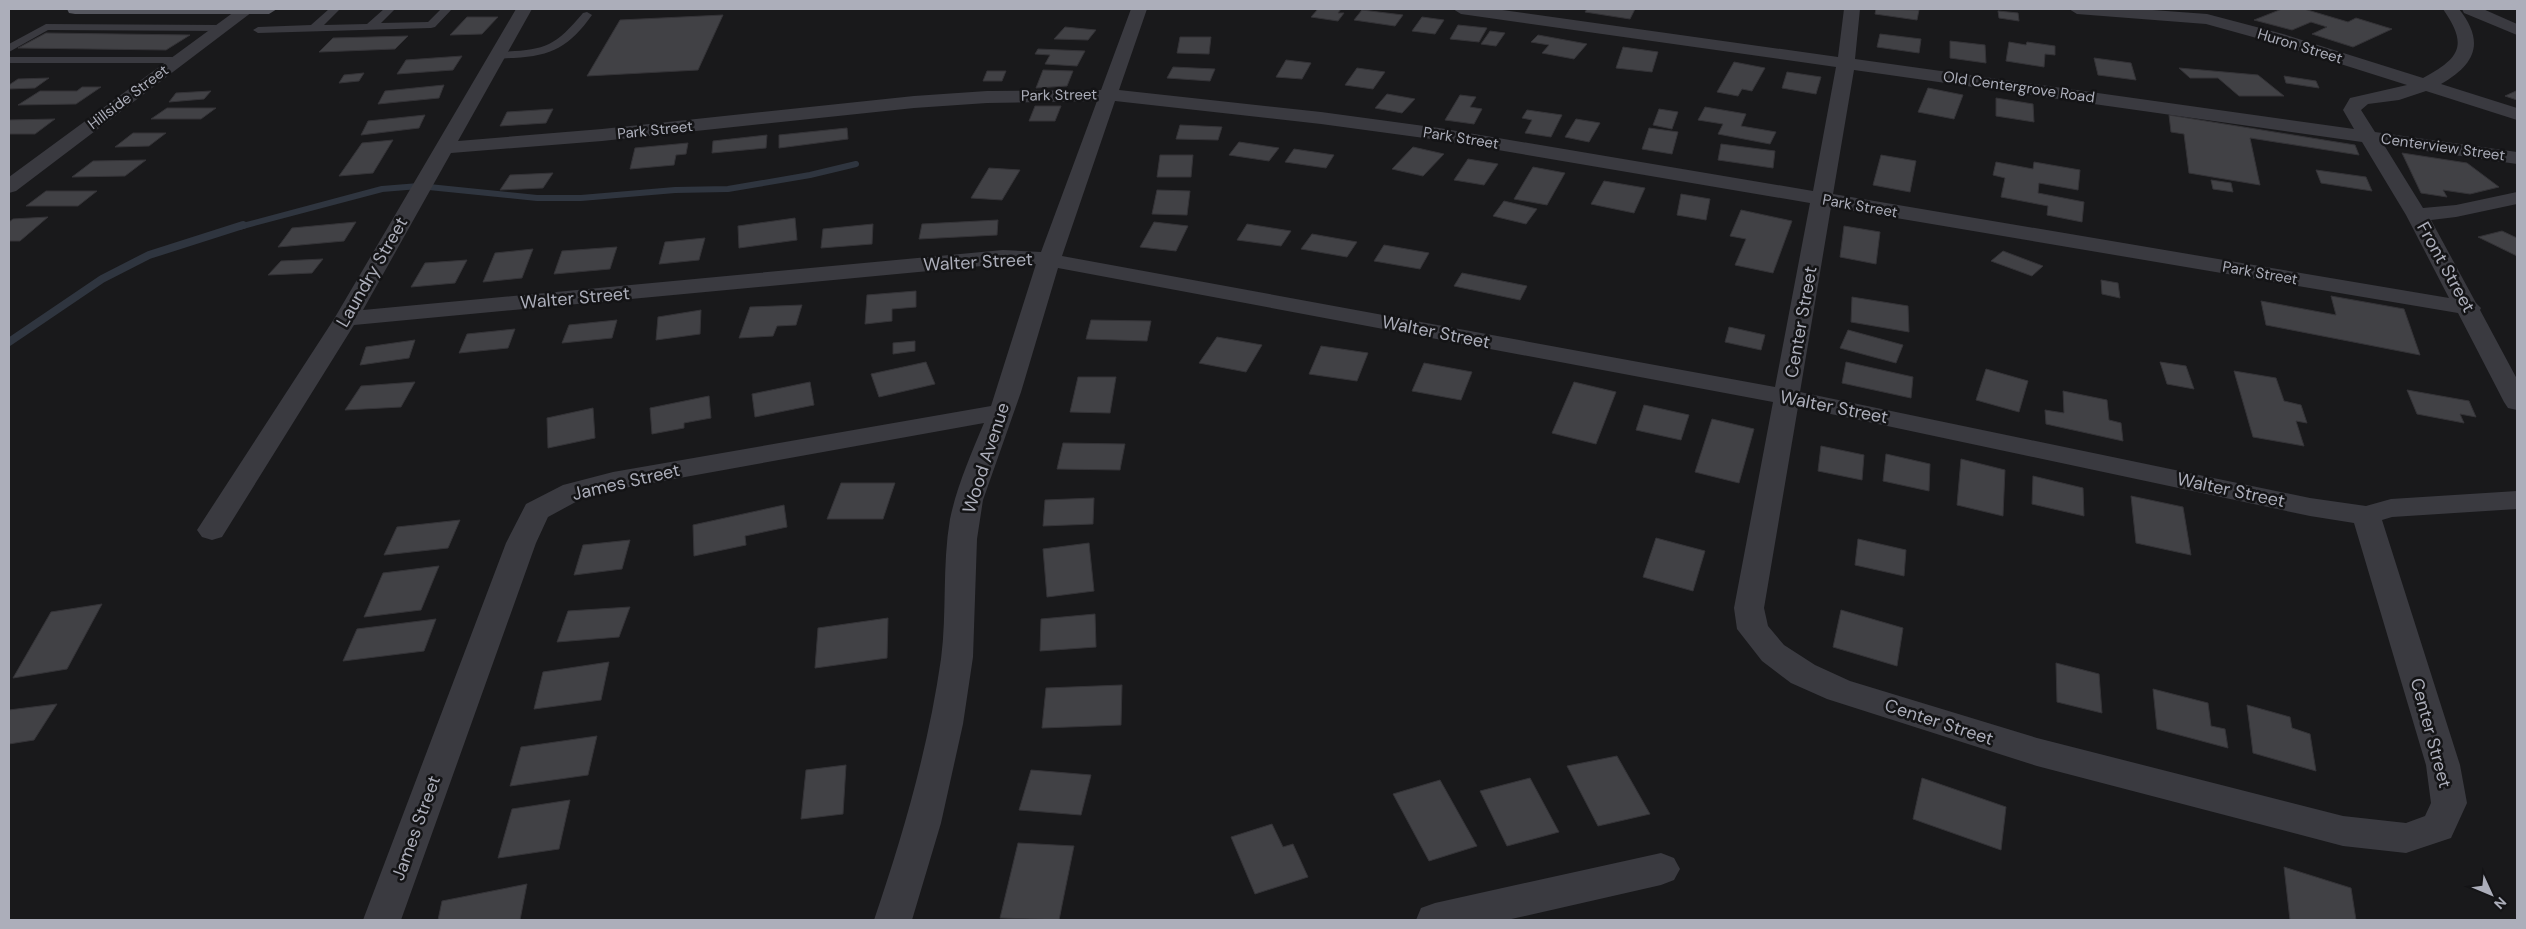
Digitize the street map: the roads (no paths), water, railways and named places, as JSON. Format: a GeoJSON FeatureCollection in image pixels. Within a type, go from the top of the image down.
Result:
{"type":"FeatureCollection","features":[{"type":"Feature","properties":{"kind":"main road"},"geometry":{"type":"LineString","coordinates":[[75,9],[269,9]]}},
{"type":"Feature","properties":{"kind":"street","name":"Hillside Street"},"geometry":{"type":"LineString","coordinates":[[9,187],[177,60],[248,9]]}},
{"type":"Feature","properties":{"kind":"street","name":"Laundry Street"},"geometry":{"type":"LineString","coordinates":[[212,530],[346,319],[524,9]]}},
{"type":"Feature","properties":{"kind":"street","name":"Wood Avenue"},"geometry":{"type":"LineString","coordinates":[[893,920],[917,848],[939,766],[949,715],[958,653],[958,600],[963,533],[969,501],[1002,411],[1049,260],[1139,9]]}},
{"type":"Feature","properties":{"kind":"street","name":"Old Centergrove Road"},"geometry":{"type":"LineString","coordinates":[[1461,9],[2368,136]]}},
{"type":"Feature","properties":{"kind":"street","name":"Center Street"},"geometry":{"type":"LineString","coordinates":[[1852,9],[1846,63],[1749,608],[1753,629],[1773,653],[1803,674],[1839,690],[2036,752],[2343,831],[2406,838],[2438,828],[2449,803],[2443,765],[2366,515]]}},
{"type":"Feature","properties":{"kind":"street","name":"Huron Street"},"geometry":{"type":"LineString","coordinates":[[2077,9],[2207,19],[2277,38],[2517,114]]}},
{"type":"Feature","properties":{"kind":"street"},"geometry":{"type":"LineString","coordinates":[[2182,9],[2207,19]]}},
{"type":"Feature","properties":{"kind":"street"},"geometry":{"type":"LineString","coordinates":[[2368,136],[2352,110],[2357,102],[2399,94],[2425,85],[2445,74],[2464,53],[2466,33],[2451,9]]}},
{"type":"Feature","properties":{"kind":"street"},"geometry":{"type":"LineString","coordinates":[[2470,9],[2517,30]]}},
{"type":"Feature","properties":{"kind":"street","name":"Park Street"},"geometry":{"type":"LineString","coordinates":[[444,148],[602,136],[914,102],[987,97],[1109,95],[1321,118],[1439,134],[2469,308]]}},
{"type":"Feature","properties":{"kind":"street","name":"Centerview Street"},"geometry":{"type":"LineString","coordinates":[[2368,136],[2517,158]]}},
{"type":"Feature","properties":{"kind":"street","name":"Front Street"},"geometry":{"type":"LineString","coordinates":[[2368,136],[2417,215],[2469,308],[2517,402]]}},
{"type":"Feature","properties":{"kind":"street"},"geometry":{"type":"LineString","coordinates":[[2417,215],[2456,211],[2517,198]]}},
{"type":"Feature","properties":{"kind":"street","name":"Walter Street"},"geometry":{"type":"LineString","coordinates":[[346,319],[1003,257],[1049,260],[1787,397],[2310,507],[2366,515],[2391,508],[2517,500]]}},
{"type":"Feature","properties":{"kind":"street","name":"James Street"},"geometry":{"type":"LineString","coordinates":[[382,920],[521,543],[536,511],[573,491],[613,481],[942,424],[1002,411]]}},
{"type":"Feature","properties":{"kind":"street"},"geometry":{"type":"LineString","coordinates":[[1435,920],[1661,869]]}},
{"type":"Feature","properties":{"kind":"lane"},"geometry":{"type":"LineString","coordinates":[[313,29],[335,9]]}},
{"type":"Feature","properties":{"kind":"lane"},"geometry":{"type":"LineString","coordinates":[[370,27],[390,9]]}},
{"type":"Feature","properties":{"kind":"lane"},"geometry":{"type":"LineString","coordinates":[[258,30],[431,25],[447,9]]}},
{"type":"Feature","properties":{"kind":"lane"},"geometry":{"type":"LineString","coordinates":[[497,55],[523,54],[551,49],[564,42],[587,15]]}},
{"type":"Feature","properties":{"kind":"lane"},"geometry":{"type":"LineString","coordinates":[[9,49],[46,28],[220,28]]}},
{"type":"Feature","properties":{"kind":"lane"},"geometry":{"type":"LineString","coordinates":[[9,60],[177,60]]}},
{"type":"Feature","properties":{"kind":"waterway"},"geometry":{"type":"LineString","coordinates":[[239,227],[382,189],[419,186],[537,198],[581,198],[675,190],[728,189],[810,175],[856,164]]}},
{"type":"Feature","properties":{"kind":"waterway"},"geometry":{"type":"LineString","coordinates":[[9,342],[102,279],[149,255],[243,225]]}}]}
